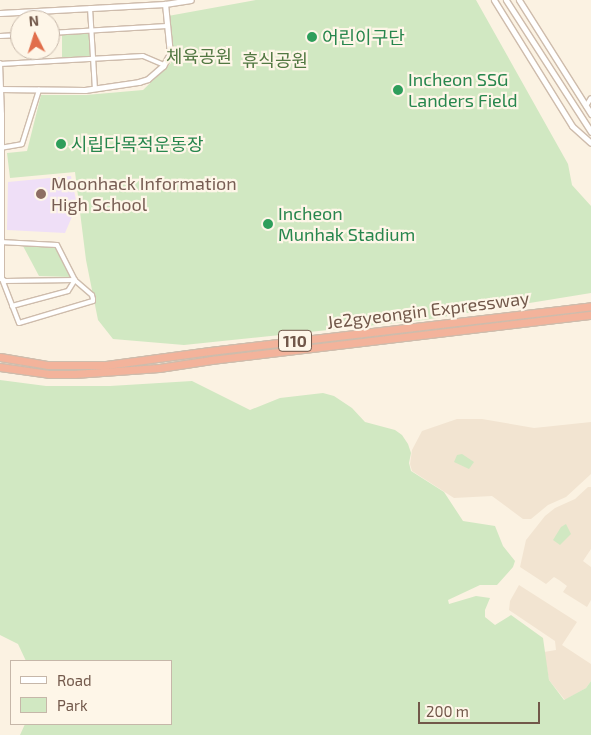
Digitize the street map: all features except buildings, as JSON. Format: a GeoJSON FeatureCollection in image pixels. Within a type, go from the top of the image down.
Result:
{"type":"FeatureCollection","features":[{"type":"Feature","properties":{"kind":"highway","name":"Je2gyeongin Expressway"},"geometry":{"type":"LineString","coordinates":[[0,357],[48,365],[106,365],[210,350],[591,306]]}},
{"type":"Feature","properties":{"kind":"highway","name":"Je2gyeongin Expressway"},"geometry":{"type":"LineString","coordinates":[[0,368],[41,373],[74,374],[159,368],[211,360],[591,315]]}},
{"type":"Feature","properties":{"kind":"main road"},"geometry":{"type":"LineString","coordinates":[[0,14],[165,4],[191,0]]}},
{"type":"Feature","properties":{"kind":"main road"},"geometry":{"type":"LineString","coordinates":[[494,0],[572,126],[591,143]]}},
{"type":"Feature","properties":{"kind":"main road"},"geometry":{"type":"LineString","coordinates":[[506,0],[591,132]]}},
{"type":"Feature","properties":{"kind":"main road"},"geometry":{"type":"LineString","coordinates":[[519,0],[591,114]]}},
{"type":"Feature","properties":{"kind":"street"},"geometry":{"type":"LineString","coordinates":[[1,89],[95,88],[148,79],[164,65],[170,54],[165,4]]}},
{"type":"Feature","properties":{"kind":"street"},"geometry":{"type":"LineString","coordinates":[[90,8],[95,88]]}},
{"type":"Feature","properties":{"kind":"street"},"geometry":{"type":"LineString","coordinates":[[60,32],[167,26]]}},
{"type":"Feature","properties":{"kind":"street"},"geometry":{"type":"LineString","coordinates":[[1,242],[57,245],[75,280],[92,295],[93,302],[19,323],[1,279],[0,64],[144,56],[164,65]]}},
{"type":"Feature","properties":{"kind":"street"},"geometry":{"type":"LineString","coordinates":[[1,148],[22,144],[38,90]]}},
{"type":"Feature","properties":{"kind":"street"},"geometry":{"type":"LineString","coordinates":[[586,106],[591,98]]}},
{"type":"Feature","properties":{"kind":"street"},"geometry":{"type":"LineString","coordinates":[[1,279],[75,280]]}},
{"type":"Feature","properties":{"kind":"street"},"geometry":{"type":"LineString","coordinates":[[12,306],[68,291],[75,280]]}},
{"type":"Feature","properties":{"kind":"shaded area","name":"Moonhack Information High School"},"geometry":{"type":"Polygon","coordinates":[[[71,176],[77,205],[65,233],[7,230],[8,182],[71,176]]]}},
{"type":"Feature","properties":{"kind":"shaded area"},"geometry":{"type":"Polygon","coordinates":[[[457,419],[482,419],[534,428],[591,422],[591,474],[566,497],[548,505],[531,519],[523,519],[492,496],[454,498],[412,471],[410,464],[412,450],[422,431],[457,419]]]}},
{"type":"Feature","properties":{"kind":"shaded area"},"geometry":{"type":"Polygon","coordinates":[[[588,487],[591,487],[591,549],[583,561],[591,567],[591,600],[587,607],[563,592],[567,586],[554,577],[546,584],[520,567],[526,540],[545,516],[555,508],[575,499],[588,487]]]}},
{"type":"Feature","properties":{"kind":"shaded area"},"geometry":{"type":"Polygon","coordinates":[[[519,585],[577,622],[562,645],[591,664],[591,681],[586,688],[565,700],[549,680],[544,652],[556,650],[555,641],[509,610],[510,601],[519,585]]]}},
{"type":"Feature","properties":{"kind":"green space","name":"Incheon Munhak Stadium"},"geometry":{"type":"Polygon","coordinates":[[[256,0],[476,0],[568,164],[572,185],[591,206],[591,293],[424,320],[184,345],[113,339],[98,320],[86,260],[75,172],[10,178],[7,153],[27,151],[41,95],[86,95],[143,90],[171,63],[168,16],[256,0]]]}},
{"type":"Feature","properties":{"kind":"green space"},"geometry":{"type":"Polygon","coordinates":[[[62,32],[90,32],[90,57],[62,57],[62,32]]]}},
{"type":"Feature","properties":{"kind":"green space"},"geometry":{"type":"Polygon","coordinates":[[[23,246],[55,246],[71,277],[39,276],[23,246]]]}},
{"type":"Feature","properties":{"kind":"green space"},"geometry":{"type":"Polygon","coordinates":[[[0,380],[46,386],[110,386],[192,381],[250,410],[280,398],[323,393],[334,396],[352,408],[365,422],[395,430],[402,435],[411,453],[409,463],[411,471],[444,492],[463,521],[495,526],[503,546],[515,561],[513,567],[497,585],[480,585],[448,600],[449,604],[476,596],[490,598],[485,610],[485,617],[495,625],[511,615],[543,638],[549,680],[564,700],[586,688],[591,681],[591,735],[20,735],[25,725],[172,725],[172,660],[26,660],[18,644],[0,635],[0,380]]]}},
{"type":"Feature","properties":{"kind":"green space"},"geometry":{"type":"Polygon","coordinates":[[[462,454],[474,462],[469,469],[454,462],[457,455],[462,454]]]}},
{"type":"Feature","properties":{"kind":"green space"},"geometry":{"type":"Polygon","coordinates":[[[566,524],[571,534],[560,545],[553,540],[561,527],[566,524]]]}},
{"type":"Feature","properties":{"kind":"place","name":"어린이구단"},"geometry":{"type":"Point","coordinates":[312,37]}},
{"type":"Feature","properties":{"kind":"place","name":"Incheon SSG Landers Field"},"geometry":{"type":"Point","coordinates":[398,90]}},
{"type":"Feature","properties":{"kind":"place","name":"시립다목적운동장"},"geometry":{"type":"Point","coordinates":[61,144]}},
{"type":"Feature","properties":{"kind":"place","name":"Moonhack Information High School"},"geometry":{"type":"Point","coordinates":[41,194]}},
{"type":"Feature","properties":{"kind":"place","name":"Incheon Munhak Stadium"},"geometry":{"type":"Point","coordinates":[268,224]}},
{"type":"Feature","properties":{"kind":"park label","name":"체육공원"},"geometry":{"type":"Point","coordinates":[199,56]}},
{"type":"Feature","properties":{"kind":"park label","name":"휴식공원"},"geometry":{"type":"Point","coordinates":[275,60]}}]}
